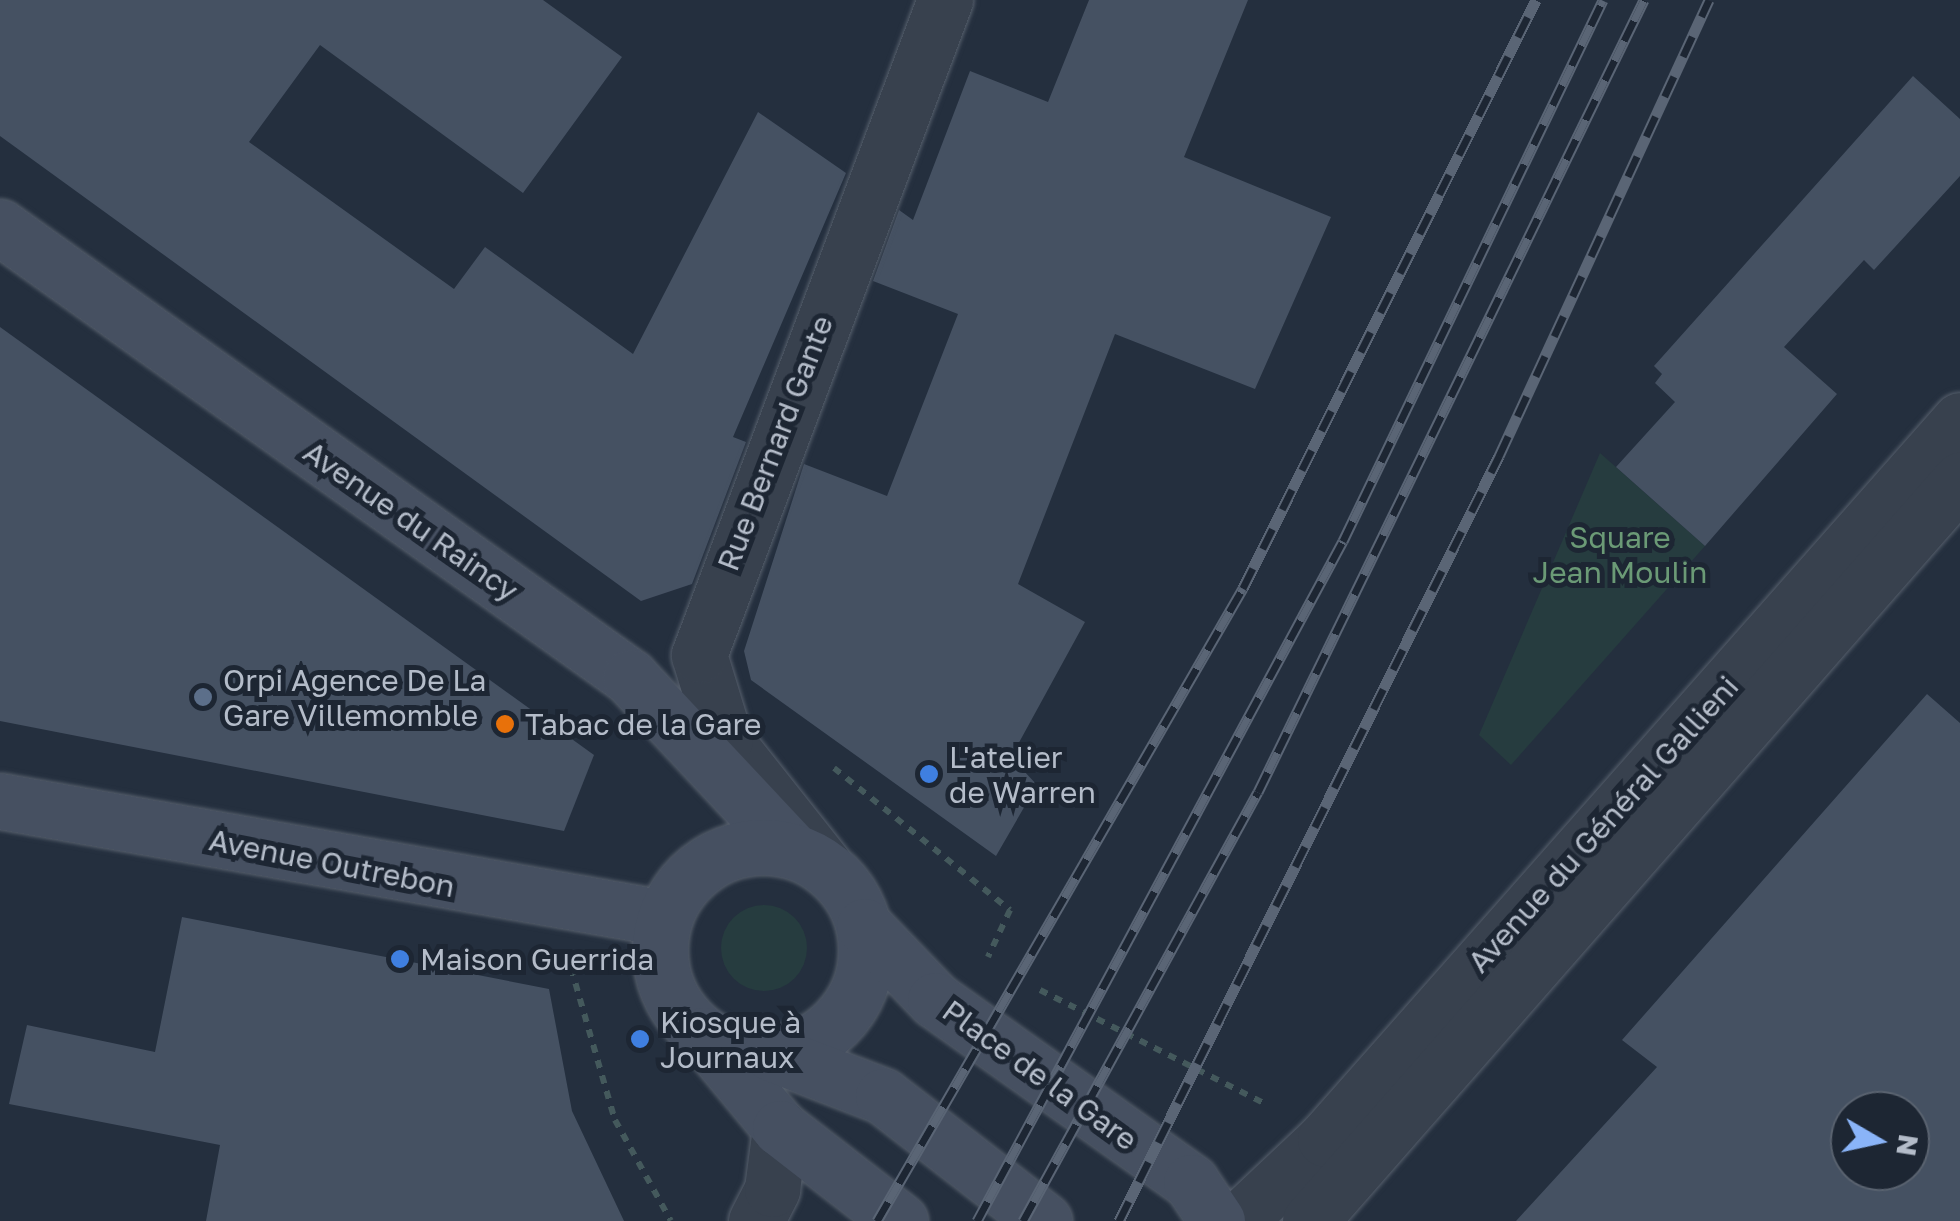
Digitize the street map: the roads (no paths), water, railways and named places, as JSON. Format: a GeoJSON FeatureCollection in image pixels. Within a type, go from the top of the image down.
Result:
{"type":"FeatureCollection","features":[{"type":"Feature","properties":{"kind":"main road","name":"Avenue du Raincy"},"geometry":{"type":"LineString","coordinates":[[0,227],[630,677],[807,857]]}},
{"type":"Feature","properties":{"kind":"main road","name":"Avenue Outrebon"},"geometry":{"type":"LineString","coordinates":[[0,801],[570,908],[664,918]]}},
{"type":"Feature","properties":{"kind":"main road"},"geometry":{"type":"LineString","coordinates":[[807,857],[760,846],[701,866],[664,918],[664,980],[780,1128],[900,1221]]}},
{"type":"Feature","properties":{"kind":"main road","name":"Place de la Gare"},"geometry":{"type":"LineString","coordinates":[[807,857],[864,926],[936,1000],[1191,1182],[1216,1221]]}},
{"type":"Feature","properties":{"kind":"main road"},"geometry":{"type":"LineString","coordinates":[[771,1053],[836,1025],[866,962],[864,926]]}},
{"type":"Feature","properties":{"kind":"main road"},"geometry":{"type":"LineString","coordinates":[[703,1034],[771,1053],[883,1096],[1044,1221]]}},
{"type":"Feature","properties":{"kind":"street","name":"Rue Bernard Gante"},"geometry":{"type":"LineString","coordinates":[[807,857],[725,740],[698,655],[944,0]]}},
{"type":"Feature","properties":{"kind":"street","name":"Avenue du Général Gallieni"},"geometry":{"type":"LineString","coordinates":[[1238,1221],[1325,1139],[1960,420]]}},
{"type":"Feature","properties":{"kind":"street","name":"Avenue du Général Gallieni"},"geometry":{"type":"LineString","coordinates":[[1310,1221],[1960,480]]}},
{"type":"Feature","properties":{"kind":"street"},"geometry":{"type":"LineString","coordinates":[[756,1221],[772,1189],[780,1128]]}},
{"type":"Feature","properties":{"kind":"railway"},"geometry":{"type":"LineString","coordinates":[[877,1221],[1243,588],[1536,0]]}},
{"type":"Feature","properties":{"kind":"railway"},"geometry":{"type":"LineString","coordinates":[[977,1221],[1343,541],[1603,0]]}},
{"type":"Feature","properties":{"kind":"railway"},"geometry":{"type":"LineString","coordinates":[[1023,1221],[1258,792],[1644,0]]}},
{"type":"Feature","properties":{"kind":"railway"},"geometry":{"type":"LineString","coordinates":[[1119,1221],[1499,456],[1709,0]]}},
{"type":"Feature","properties":{"kind":"place","name":"Orpi Agence De La Gare Villemomble"},"geometry":{"type":"Point","coordinates":[203,697]}},
{"type":"Feature","properties":{"kind":"place","name":"Tabac de la Gare"},"geometry":{"type":"Point","coordinates":[505,724]}},
{"type":"Feature","properties":{"kind":"place","name":"L'atelier de Warren"},"geometry":{"type":"Point","coordinates":[929,774]}},
{"type":"Feature","properties":{"kind":"place","name":"Maison Guerrida"},"geometry":{"type":"Point","coordinates":[400,959]}},
{"type":"Feature","properties":{"kind":"place","name":"Kiosque à Journaux"},"geometry":{"type":"Point","coordinates":[640,1039]}},
{"type":"Feature","properties":{"kind":"park label","name":"Square Jean Moulin"},"geometry":{"type":"Point","coordinates":[1620,554]}}]}
